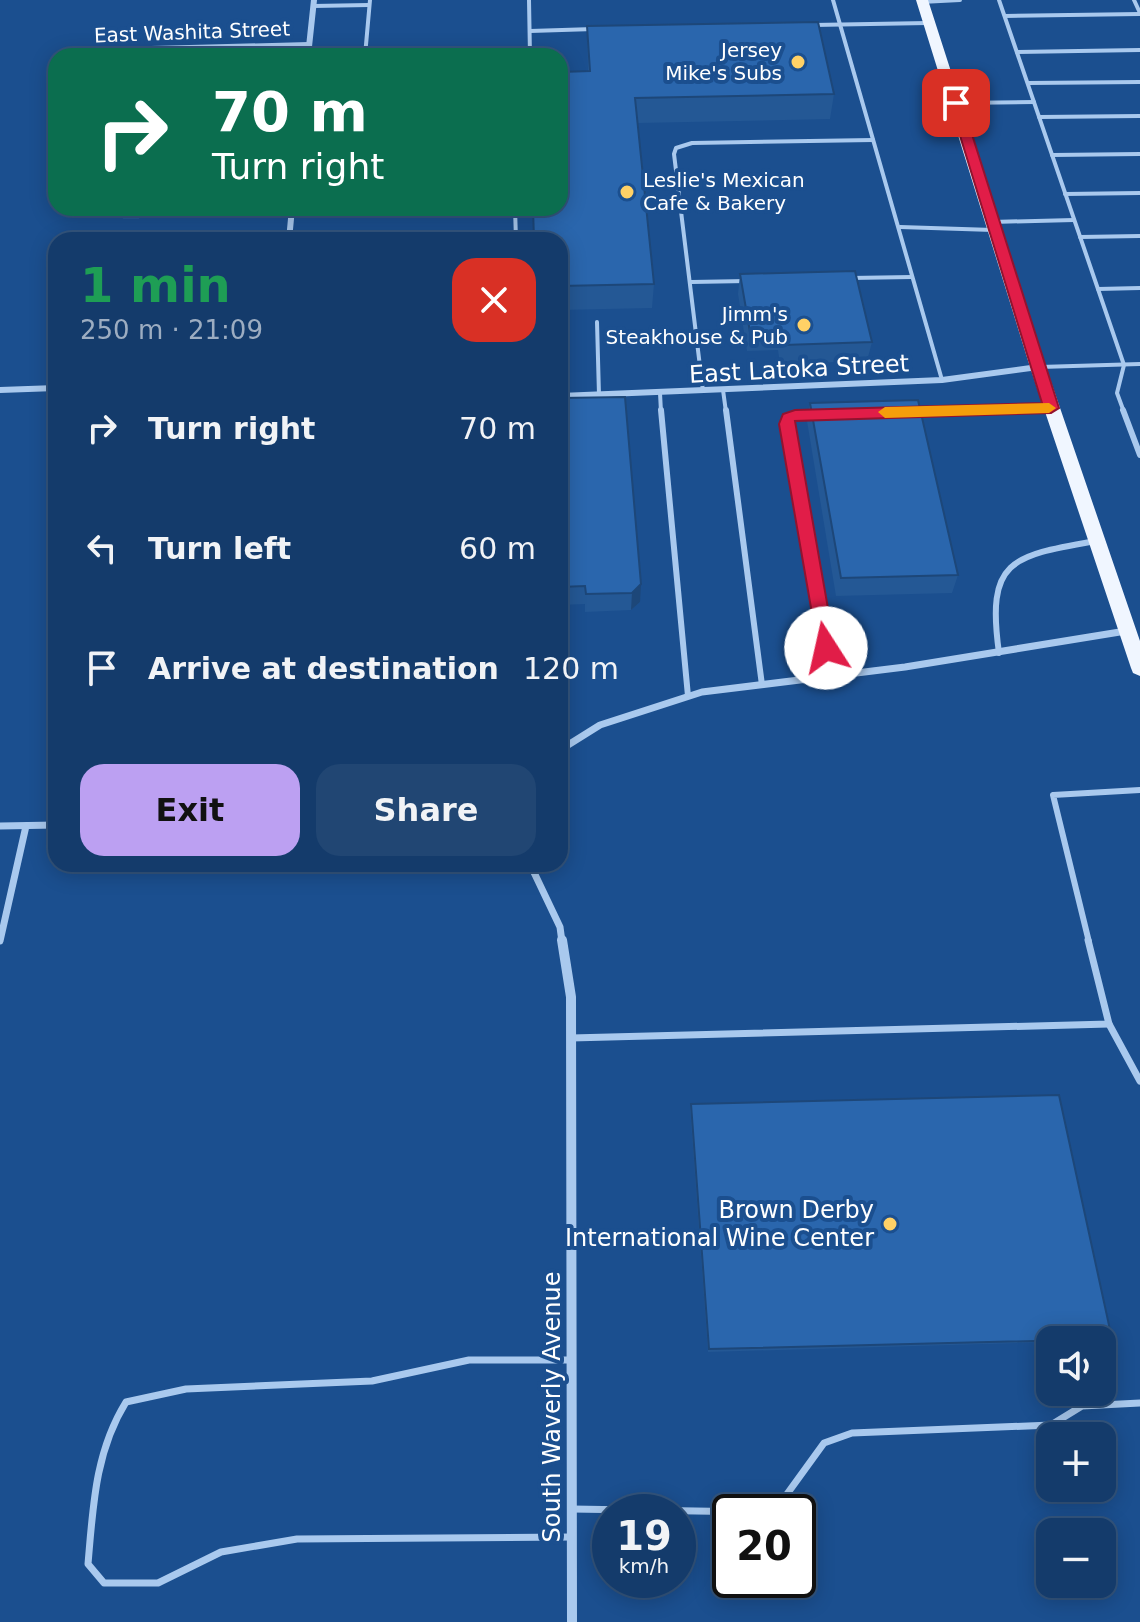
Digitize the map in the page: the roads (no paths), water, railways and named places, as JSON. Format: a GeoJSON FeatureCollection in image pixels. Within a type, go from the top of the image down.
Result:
{"type":"FeatureCollection","features":[{"type":"Feature","properties":{"kind":"main road"},"geometry":{"type":"LineString","coordinates":[[921,1],[1051,408],[1140,668]]}},
{"type":"Feature","properties":{"kind":"street"},"geometry":{"type":"LineString","coordinates":[[309,48],[313,3]]}},
{"type":"Feature","properties":{"kind":"street","name":"East Washita Street"},"geometry":{"type":"LineString","coordinates":[[192,48],[309,45]]}},
{"type":"Feature","properties":{"kind":"street","name":"East Latoka Street"},"geometry":{"type":"LineString","coordinates":[[568,396],[977,378],[1038,367]]}},
{"type":"Feature","properties":{"kind":"street"},"geometry":{"type":"LineString","coordinates":[[0,390],[48,388]]}},
{"type":"Feature","properties":{"kind":"street"},"geometry":{"type":"LineString","coordinates":[[568,745],[600,725],[688,696],[999,653],[1128,631]]}},
{"type":"Feature","properties":{"kind":"street"},"geometry":{"type":"LineString","coordinates":[[0,826],[48,825]]}},
{"type":"Feature","properties":{"kind":"street"},"geometry":{"type":"LineString","coordinates":[[0,941],[26,826]]}},
{"type":"Feature","properties":{"kind":"street","name":"South Waverly Avenue"},"geometry":{"type":"LineString","coordinates":[[534,872],[560,927],[571,997],[572,1622]]}},
{"type":"Feature","properties":{"kind":"lane"},"geometry":{"type":"LineString","coordinates":[[529,0],[530,48]]}},
{"type":"Feature","properties":{"kind":"lane"},"geometry":{"type":"LineString","coordinates":[[833,0],[942,380]]}},
{"type":"Feature","properties":{"kind":"lane"},"geometry":{"type":"LineString","coordinates":[[921,1],[960,0]]}},
{"type":"Feature","properties":{"kind":"lane"},"geometry":{"type":"LineString","coordinates":[[999,0],[1124,365],[1117,393],[1137,440],[1140,455]]}},
{"type":"Feature","properties":{"kind":"lane"},"geometry":{"type":"LineString","coordinates":[[1005,16],[1140,13],[1134,0]]}},
{"type":"Feature","properties":{"kind":"lane"},"geometry":{"type":"LineString","coordinates":[[313,3],[369,2],[366,48]]}},
{"type":"Feature","properties":{"kind":"lane"},"geometry":{"type":"LineString","coordinates":[[809,25],[928,23]]}},
{"type":"Feature","properties":{"kind":"lane"},"geometry":{"type":"LineString","coordinates":[[530,31],[607,29]]}},
{"type":"Feature","properties":{"kind":"lane"},"geometry":{"type":"LineString","coordinates":[[1017,52],[1140,50]]}},
{"type":"Feature","properties":{"kind":"lane"},"geometry":{"type":"LineString","coordinates":[[1028,83],[1140,82]]}},
{"type":"Feature","properties":{"kind":"lane"},"geometry":{"type":"LineString","coordinates":[[956,103],[1034,102]]}},
{"type":"Feature","properties":{"kind":"lane"},"geometry":{"type":"LineString","coordinates":[[1039,117],[1140,116]]}},
{"type":"Feature","properties":{"kind":"lane"},"geometry":{"type":"LineString","coordinates":[[703,391],[674,154],[676,148],[692,143],[873,140]]}},
{"type":"Feature","properties":{"kind":"lane"},"geometry":{"type":"LineString","coordinates":[[1052,155],[1140,154]]}},
{"type":"Feature","properties":{"kind":"lane"},"geometry":{"type":"LineString","coordinates":[[1065,194],[1140,193]]}},
{"type":"Feature","properties":{"kind":"lane"},"geometry":{"type":"LineString","coordinates":[[900,227],[994,226],[1074,220]]}},
{"type":"Feature","properties":{"kind":"lane"},"geometry":{"type":"LineString","coordinates":[[1080,237],[1140,236]]}},
{"type":"Feature","properties":{"kind":"lane"},"geometry":{"type":"LineString","coordinates":[[849,278],[912,277]]}},
{"type":"Feature","properties":{"kind":"lane"},"geometry":{"type":"LineString","coordinates":[[691,282],[754,281]]}},
{"type":"Feature","properties":{"kind":"lane"},"geometry":{"type":"LineString","coordinates":[[1098,289],[1140,288]]}},
{"type":"Feature","properties":{"kind":"lane"},"geometry":{"type":"LineString","coordinates":[[597,322],[599,395]]}},
{"type":"Feature","properties":{"kind":"lane"},"geometry":{"type":"LineString","coordinates":[[1038,367],[1140,364]]}},
{"type":"Feature","properties":{"kind":"lane"},"geometry":{"type":"LineString","coordinates":[[723,390],[742,514],[762,685]]}},
{"type":"Feature","properties":{"kind":"lane"},"geometry":{"type":"LineString","coordinates":[[660,393],[668,507],[688,696]]}},
{"type":"Feature","properties":{"kind":"lane"},"geometry":{"type":"LineString","coordinates":[[903,412],[1051,408]]}},
{"type":"Feature","properties":{"kind":"lane"},"geometry":{"type":"LineString","coordinates":[[826,414],[795,415],[786,424],[831,676]]}},
{"type":"Feature","properties":{"kind":"lane"},"geometry":{"type":"LineString","coordinates":[[999,653],[993,605],[1000,579],[1011,564],[1032,554],[1097,540]]}},
{"type":"Feature","properties":{"kind":"lane"},"geometry":{"type":"LineString","coordinates":[[1140,790],[1053,795],[1109,1024],[1140,1081]]}},
{"type":"Feature","properties":{"kind":"lane"},"geometry":{"type":"LineString","coordinates":[[571,1038],[1109,1024]]}},
{"type":"Feature","properties":{"kind":"lane"},"geometry":{"type":"LineString","coordinates":[[571,1360],[469,1360],[372,1381],[186,1389],[126,1402],[110,1424],[100,1454],[88,1564],[104,1583],[158,1583],[221,1552],[297,1539],[572,1537]]}},
{"type":"Feature","properties":{"kind":"lane"},"geometry":{"type":"LineString","coordinates":[[787,1494],[824,1443],[852,1433],[1051,1425],[1082,1406],[1140,1403]]}},
{"type":"Feature","properties":{"kind":"lane"},"geometry":{"type":"LineString","coordinates":[[572,1509],[712,1511]]}},
{"type":"Feature","properties":{"kind":"place","name":"Jersey Mike's Subs"},"geometry":{"type":"Point","coordinates":[798,62]}},
{"type":"Feature","properties":{"kind":"place","name":"Leslie's Mexican Cafe & Bakery"},"geometry":{"type":"Point","coordinates":[627,192]}},
{"type":"Feature","properties":{"kind":"place","name":"Jimm's Steakhouse & Pub"},"geometry":{"type":"Point","coordinates":[804,325]}},
{"type":"Feature","properties":{"kind":"place","name":"Brown Derby International Wine Center"},"geometry":{"type":"Point","coordinates":[890,1224]}}]}
